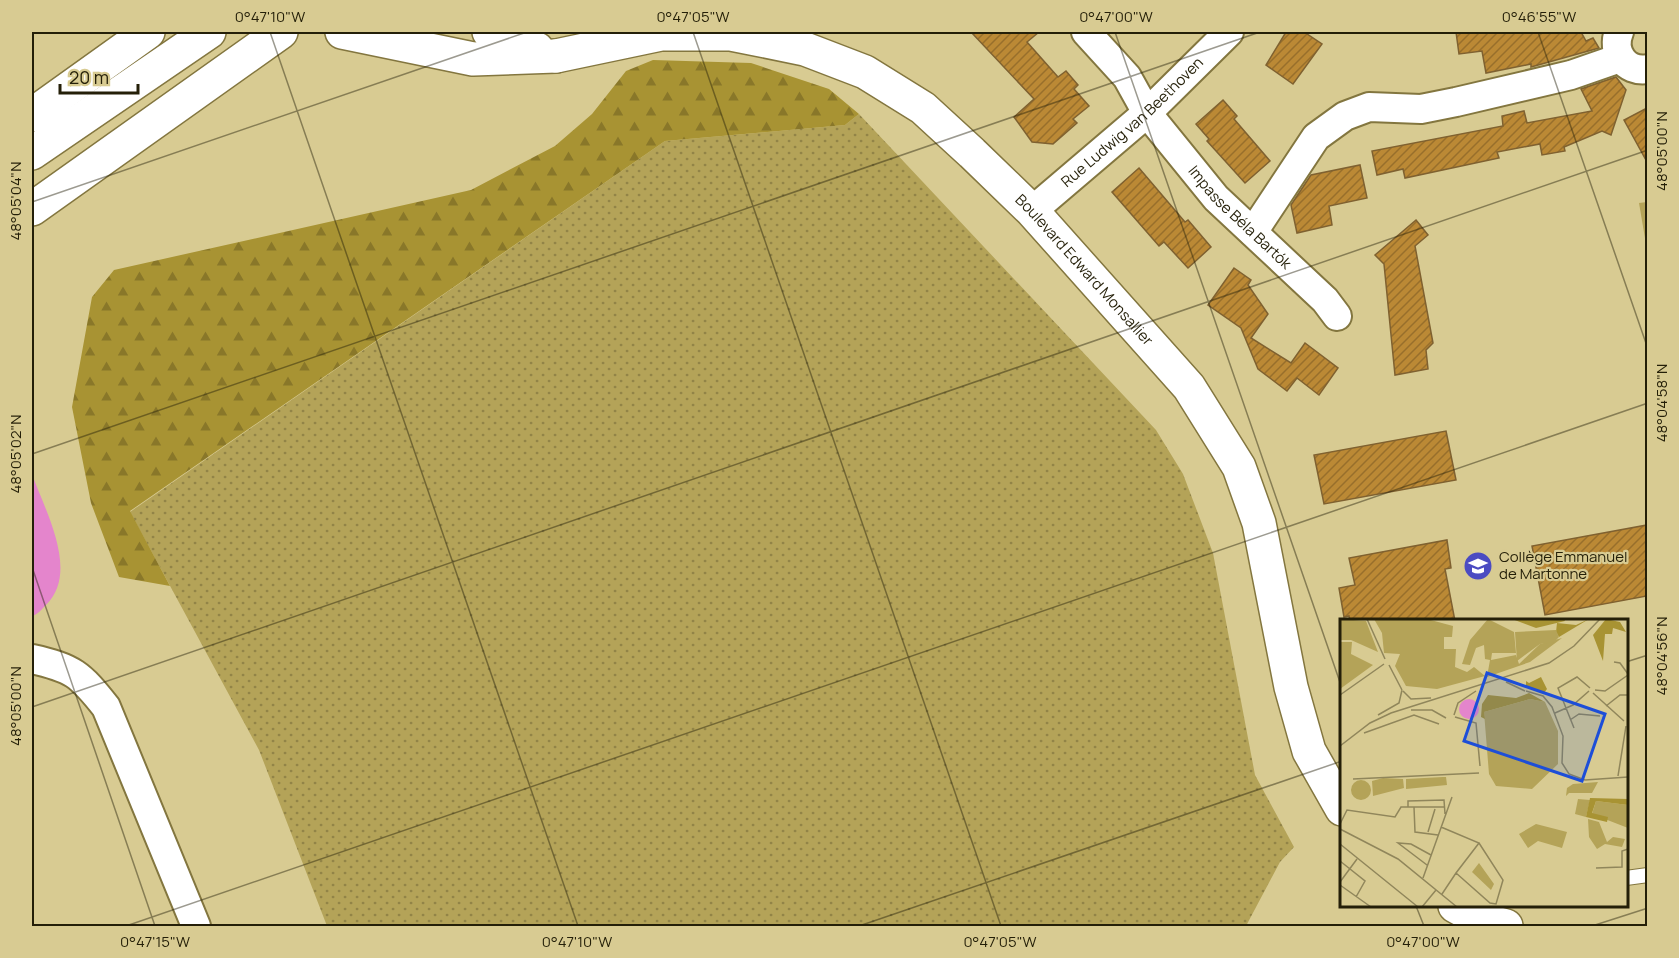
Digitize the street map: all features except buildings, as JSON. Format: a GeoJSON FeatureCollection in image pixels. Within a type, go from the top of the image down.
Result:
{"type":"FeatureCollection","features":[{"type":"Feature","properties":{"kind":"street"},"geometry":{"type":"LineString","coordinates":[[32,115],[148,32]]}},
{"type":"Feature","properties":{"kind":"street"},"geometry":{"type":"LineString","coordinates":[[32,153],[209,32]]}},
{"type":"Feature","properties":{"kind":"street"},"geometry":{"type":"LineString","coordinates":[[32,209],[281,32]]}},
{"type":"Feature","properties":{"kind":"street","name":"Boulevard Edward Monsallier"},"geometry":{"type":"LineString","coordinates":[[342,32],[473,59],[556,56],[661,34],[731,34],[805,49],[866,72],[923,108],[1032,211],[1189,387],[1239,467],[1258,523],[1291,687],[1309,751],[1340,807]]}},
{"type":"Feature","properties":{"kind":"street"},"geometry":{"type":"LineString","coordinates":[[489,32],[556,56]]}},
{"type":"Feature","properties":{"kind":"street","name":"Impasse Béla Bartók"},"geometry":{"type":"LineString","coordinates":[[1086,32],[1126,77],[1147,113],[1216,198],[1325,300],[1337,316]]}},
{"type":"Feature","properties":{"kind":"street","name":"Rue Ludwig van Beethoven"},"geometry":{"type":"LineString","coordinates":[[1032,211],[1147,113],[1229,32]]}},
{"type":"Feature","properties":{"kind":"street"},"geometry":{"type":"LineString","coordinates":[[1253,232],[1316,137],[1345,116],[1369,106],[1421,109],[1571,75],[1620,45],[1634,68],[1647,69]]}},
{"type":"Feature","properties":{"kind":"street"},"geometry":{"type":"LineString","coordinates":[[32,659],[57,665],[85,680],[106,707],[196,927]]}},
{"type":"Feature","properties":{"kind":"street"},"geometry":{"type":"LineString","coordinates":[[1457,907],[1477,918],[1506,927]]}},
{"type":"Feature","properties":{"kind":"lane"},"geometry":{"type":"LineString","coordinates":[[1628,878],[1647,875]]}},
{"type":"Feature","properties":{"kind":"shaded area"},"geometry":{"type":"Polygon","coordinates":[[[859,114],[1156,430],[1183,474],[1213,553],[1255,775],[1294,847],[1280,862],[1246,926],[327,926],[259,750],[130,512],[665,141],[845,125],[859,114]]]}},
{"type":"Feature","properties":{"kind":"shaded area"},"geometry":{"type":"Polygon","coordinates":[[[1648,202],[1647,250],[1639,203],[1648,202]]]}},
{"type":"Feature","properties":{"kind":"shaded area"},"geometry":{"type":"Polygon","coordinates":[[[32,474],[57,541],[60,576],[56,591],[46,605],[32,616],[32,474]]]}},
{"type":"Feature","properties":{"kind":"green space"},"geometry":{"type":"Polygon","coordinates":[[[653,60],[751,63],[829,89],[859,114],[845,125],[665,141],[130,511],[170,586],[119,577],[91,503],[72,407],[92,297],[114,270],[471,190],[555,146],[592,114],[626,71],[653,60]]]}},
{"type":"Feature","properties":{"kind":"place","name":"Collège Emmanuel de Martonne"},"geometry":{"type":"Point","coordinates":[1478,566]}}]}
